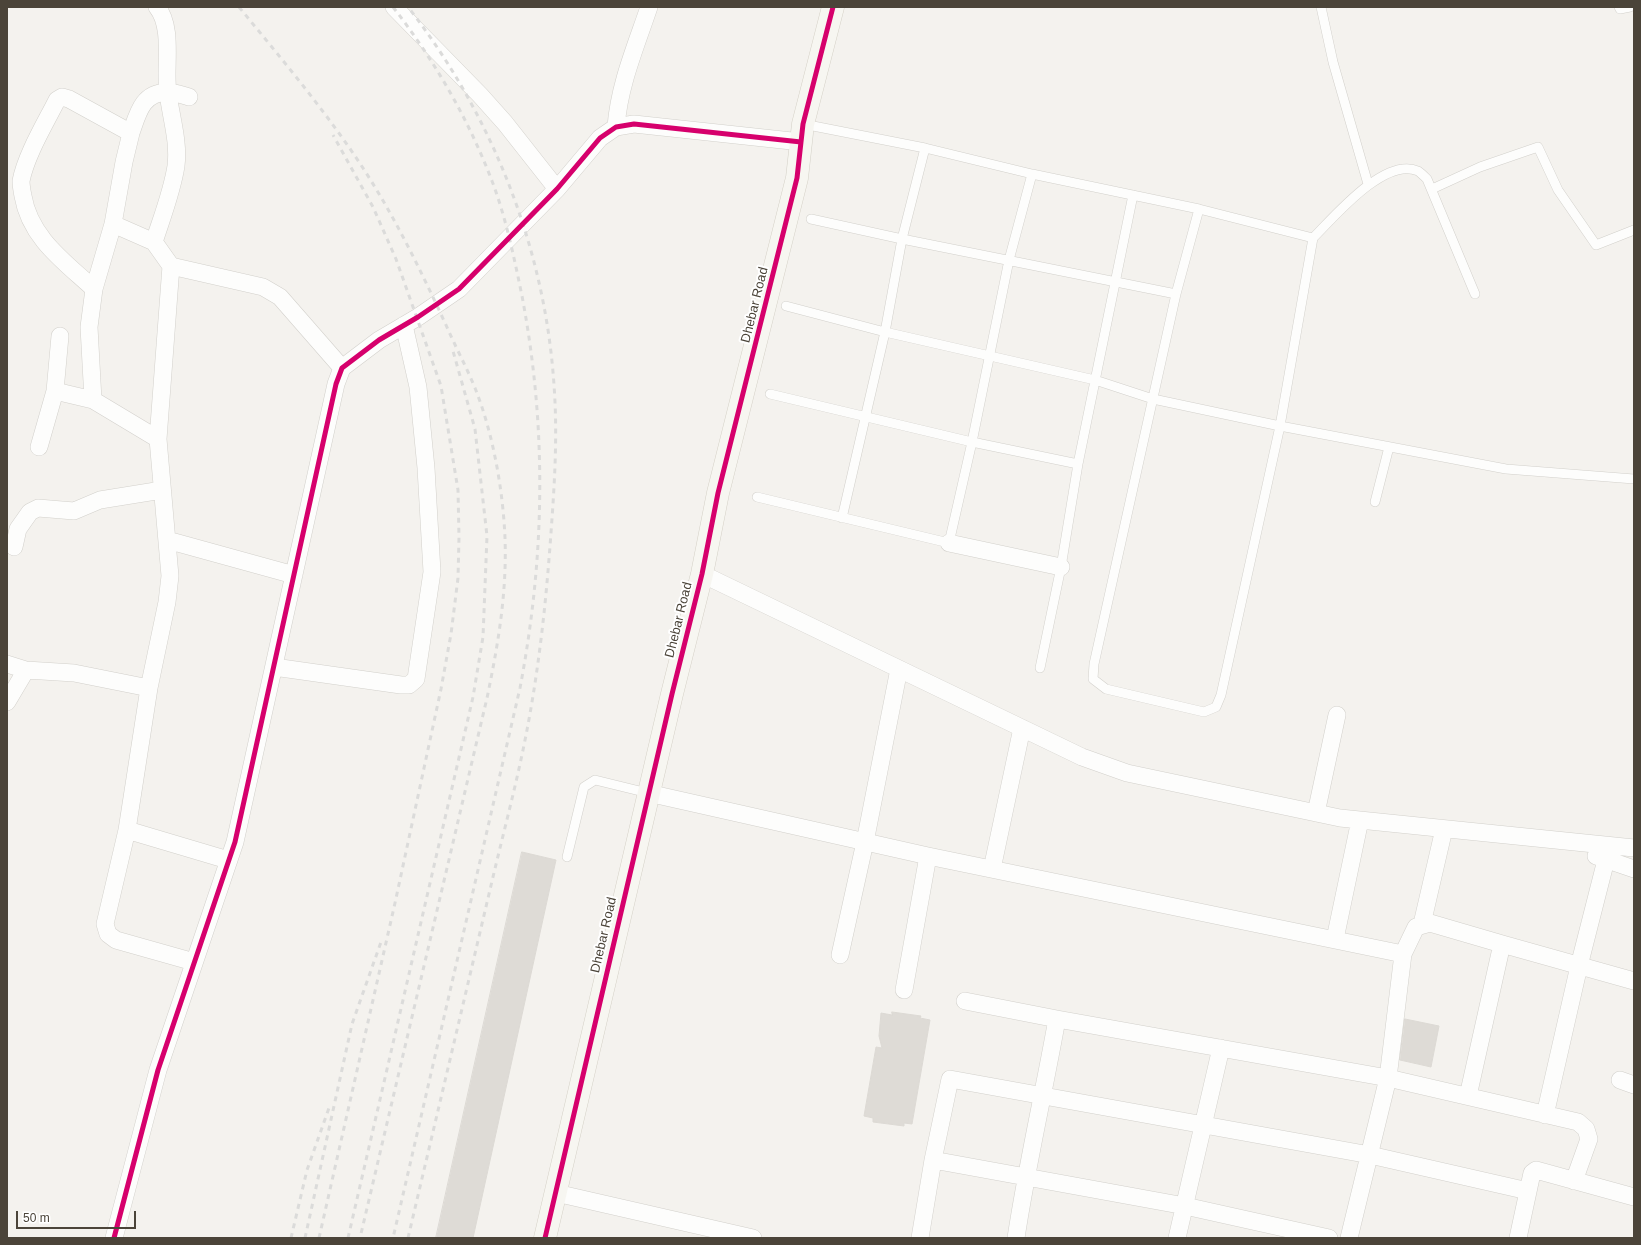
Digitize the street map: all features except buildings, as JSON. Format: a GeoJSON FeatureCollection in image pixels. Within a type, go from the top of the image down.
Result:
{"type":"FeatureCollection","features":[{"type":"Feature","properties":{"kind":"street"},"geometry":{"type":"LineString","coordinates":[[154,242],[170,192],[176,166],[177,145],[168,92],[166,33],[157,7]]}},
{"type":"Feature","properties":{"kind":"street"},"geometry":{"type":"LineString","coordinates":[[394,7],[480,95],[557,189]]}},
{"type":"Feature","properties":{"kind":"street"},"geometry":{"type":"LineString","coordinates":[[616,127],[617,107],[622,86],[649,7]]}},
{"type":"Feature","properties":{"kind":"street","name":"Dhebar Road"},"geometry":{"type":"LineString","coordinates":[[546,1238],[648,793],[702,574],[718,493],[797,178],[802,133],[833,7]]}},
{"type":"Feature","properties":{"kind":"street"},"geometry":{"type":"LineString","coordinates":[[93,400],[89,327],[94,289],[113,224],[124,162],[131,133],[143,103],[149,98],[168,92],[189,97]]}},
{"type":"Feature","properties":{"kind":"street"},"geometry":{"type":"LineString","coordinates":[[94,289],[46,245],[38,233],[24,204],[21,183],[25,168],[57,100],[62,97],[69,99],[131,133]]}},
{"type":"Feature","properties":{"kind":"street"},"geometry":{"type":"LineString","coordinates":[[114,1238],[158,1070],[235,842],[336,384],[342,368],[379,340],[458,289],[557,189],[600,138],[616,127],[634,124],[802,133]]}},
{"type":"Feature","properties":{"kind":"street"},"geometry":{"type":"LineString","coordinates":[[113,224],[154,242],[171,266],[158,440],[170,576],[167,602],[149,688],[127,830],[105,924],[108,934],[116,940],[194,962]]}},
{"type":"Feature","properties":{"kind":"street"},"geometry":{"type":"LineString","coordinates":[[171,266],[263,286],[280,297],[342,368]]}},
{"type":"Feature","properties":{"kind":"street"},"geometry":{"type":"LineString","coordinates":[[274,667],[401,685],[409,685],[416,679],[432,572],[426,468],[418,387],[404,325]]}},
{"type":"Feature","properties":{"kind":"street"},"geometry":{"type":"LineString","coordinates":[[39,447],[55,391],[60,336]]}},
{"type":"Feature","properties":{"kind":"street"},"geometry":{"type":"LineString","coordinates":[[55,391],[93,400],[158,440]]}},
{"type":"Feature","properties":{"kind":"street"},"geometry":{"type":"LineString","coordinates":[[14,547],[18,529],[30,512],[38,508],[74,511],[100,500],[162,490]]}},
{"type":"Feature","properties":{"kind":"street"},"geometry":{"type":"LineString","coordinates":[[166,540],[294,575]]}},
{"type":"Feature","properties":{"kind":"street"},"geometry":{"type":"LineString","coordinates":[[949,543],[1061,567]]}},
{"type":"Feature","properties":{"kind":"street"},"geometry":{"type":"LineString","coordinates":[[702,574],[1082,758],[1127,773],[1316,814],[1444,829],[1634,848]]}},
{"type":"Feature","properties":{"kind":"street"},"geometry":{"type":"LineString","coordinates":[[7,664],[26,670],[74,672],[149,688]]}},
{"type":"Feature","properties":{"kind":"street"},"geometry":{"type":"LineString","coordinates":[[840,955],[865,842],[899,669]]}},
{"type":"Feature","properties":{"kind":"street"},"geometry":{"type":"LineString","coordinates":[[7,702],[26,670]]}},
{"type":"Feature","properties":{"kind":"street"},"geometry":{"type":"LineString","coordinates":[[1316,814],[1337,715]]}},
{"type":"Feature","properties":{"kind":"street"},"geometry":{"type":"LineString","coordinates":[[992,869],[1022,728]]}},
{"type":"Feature","properties":{"kind":"street"},"geometry":{"type":"LineString","coordinates":[[648,793],[928,856],[1403,954]]}},
{"type":"Feature","properties":{"kind":"street"},"geometry":{"type":"LineString","coordinates":[[1335,939],[1360,820]]}},
{"type":"Feature","properties":{"kind":"street"},"geometry":{"type":"LineString","coordinates":[[1422,924],[1444,829]]}},
{"type":"Feature","properties":{"kind":"street"},"geometry":{"type":"LineString","coordinates":[[127,830],[228,860]]}},
{"type":"Feature","properties":{"kind":"street"},"geometry":{"type":"LineString","coordinates":[[1554,840],[1606,860],[1634,868]]}},
{"type":"Feature","properties":{"kind":"street"},"geometry":{"type":"LineString","coordinates":[[904,990],[928,856]]}},
{"type":"Feature","properties":{"kind":"street"},"geometry":{"type":"LineString","coordinates":[[1545,1116],[1579,966],[1606,860]]}},
{"type":"Feature","properties":{"kind":"street"},"geometry":{"type":"LineString","coordinates":[[1349,1238],[1388,1078],[1403,954],[1416,927],[1422,924],[1430,923],[1634,981]]}},
{"type":"Feature","properties":{"kind":"street"},"geometry":{"type":"LineString","coordinates":[[1468,1096],[1502,944]]}},
{"type":"Feature","properties":{"kind":"street"},"geometry":{"type":"LineString","coordinates":[[965,1001],[1057,1019],[1388,1078],[1468,1096],[1545,1116],[1578,1122],[1586,1129],[1589,1139],[1574,1181]]}},
{"type":"Feature","properties":{"kind":"street"},"geometry":{"type":"LineString","coordinates":[[1016,1238],[1026,1176],[1043,1097],[1057,1019]]}},
{"type":"Feature","properties":{"kind":"street"},"geometry":{"type":"LineString","coordinates":[[1177,1238],[1221,1048]]}},
{"type":"Feature","properties":{"kind":"street"},"geometry":{"type":"LineString","coordinates":[[920,1238],[933,1160],[950,1079],[1370,1155],[1528,1191]]}},
{"type":"Feature","properties":{"kind":"street"},"geometry":{"type":"LineString","coordinates":[[933,1160],[1185,1206],[1329,1238]]}},
{"type":"Feature","properties":{"kind":"street"},"geometry":{"type":"LineString","coordinates":[[1518,1238],[1532,1173],[1536,1170],[1634,1197]]}},
{"type":"Feature","properties":{"kind":"street"},"geometry":{"type":"LineString","coordinates":[[556,1193],[752,1238]]}},
{"type":"Feature","properties":{"kind":"lane"},"geometry":{"type":"LineString","coordinates":[[1321,7],[1333,62],[1368,184]]}},
{"type":"Feature","properties":{"kind":"lane"},"geometry":{"type":"LineString","coordinates":[[1619,7],[1620,9],[1630,7]]}},
{"type":"Feature","properties":{"kind":"lane"},"geometry":{"type":"LineString","coordinates":[[802,133],[925,148],[1032,174],[1199,209],[1313,238]]}},
{"type":"Feature","properties":{"kind":"lane"},"geometry":{"type":"LineString","coordinates":[[1432,189],[1480,167],[1538,147],[1558,190],[1596,245],[1634,230]]}},
{"type":"Feature","properties":{"kind":"lane"},"geometry":{"type":"LineString","coordinates":[[842,518],[885,332],[902,239],[925,148]]}},
{"type":"Feature","properties":{"kind":"lane"},"geometry":{"type":"LineString","coordinates":[[1199,209],[1176,294],[1094,664],[1093,679],[1106,689],[1204,712],[1216,707],[1221,695],[1280,426],[1313,238],[1368,184],[1392,172],[1408,169],[1419,171],[1427,179],[1432,189],[1475,294]]}},
{"type":"Feature","properties":{"kind":"lane"},"geometry":{"type":"LineString","coordinates":[[757,497],[949,543],[972,442],[1009,260],[1032,174]]}},
{"type":"Feature","properties":{"kind":"lane"},"geometry":{"type":"LineString","coordinates":[[1040,668],[1061,567],[1078,464],[1133,195]]}},
{"type":"Feature","properties":{"kind":"lane"},"geometry":{"type":"LineString","coordinates":[[811,219],[902,239],[1176,294]]}},
{"type":"Feature","properties":{"kind":"lane"},"geometry":{"type":"LineString","coordinates":[[786,306],[885,332],[1096,380],[1153,399],[1280,426],[1506,469],[1634,479]]}},
{"type":"Feature","properties":{"kind":"lane"},"geometry":{"type":"LineString","coordinates":[[770,394],[865,418],[1078,464]]}},
{"type":"Feature","properties":{"kind":"lane"},"geometry":{"type":"LineString","coordinates":[[1375,502],[1389,447]]}},
{"type":"Feature","properties":{"kind":"lane"},"geometry":{"type":"LineString","coordinates":[[567,857],[584,787],[595,780],[648,793]]}},
{"type":"Feature","properties":{"kind":"railway"},"geometry":{"type":"LineString","coordinates":[[239,7],[331,122],[371,181],[406,242],[468,372],[481,405],[496,462],[504,520],[505,579],[498,639],[487,698],[360,1238]]}},
{"type":"Feature","properties":{"kind":"railway"},"geometry":{"type":"LineString","coordinates":[[393,7],[436,69],[461,112],[483,158],[501,209],[519,281],[530,345],[536,394],[540,492],[534,590],[520,688],[393,1238]]}},
{"type":"Feature","properties":{"kind":"railway"},"geometry":{"type":"LineString","coordinates":[[408,7],[438,49],[465,92],[489,138],[509,185],[526,234],[539,283],[549,334],[554,385],[556,445],[546,597],[528,725],[515,786],[408,1238]]}},
{"type":"Feature","properties":{"kind":"railway"},"geometry":{"type":"LineString","coordinates":[[319,1238],[395,903],[441,689],[451,634],[458,578],[459,537],[458,490],[441,386],[396,259],[373,207],[333,135]]}},
{"type":"Feature","properties":{"kind":"railway"},"geometry":{"type":"LineString","coordinates":[[348,1238],[473,697],[483,637],[487,536],[475,429],[453,351]]}},
{"type":"Feature","properties":{"kind":"railway"},"geometry":{"type":"LineString","coordinates":[[305,1238],[352,1024],[381,942]]}},
{"type":"Feature","properties":{"kind":"railway"},"geometry":{"type":"LineString","coordinates":[[291,1238],[307,1170],[329,1108]]}},
{"type":"Feature","properties":{"kind":"cycle path"},"geometry":{"type":"LineString","coordinates":[[545,1238],[672,694],[702,574],[718,493],[797,178],[803,124],[833,7]]}},
{"type":"Feature","properties":{"kind":"cycle path"},"geometry":{"type":"LineString","coordinates":[[114,1238],[158,1070],[235,842],[336,384],[342,368],[379,340],[418,317],[459,289],[557,189],[600,138],[616,127],[634,124],[801,142]]}}]}
